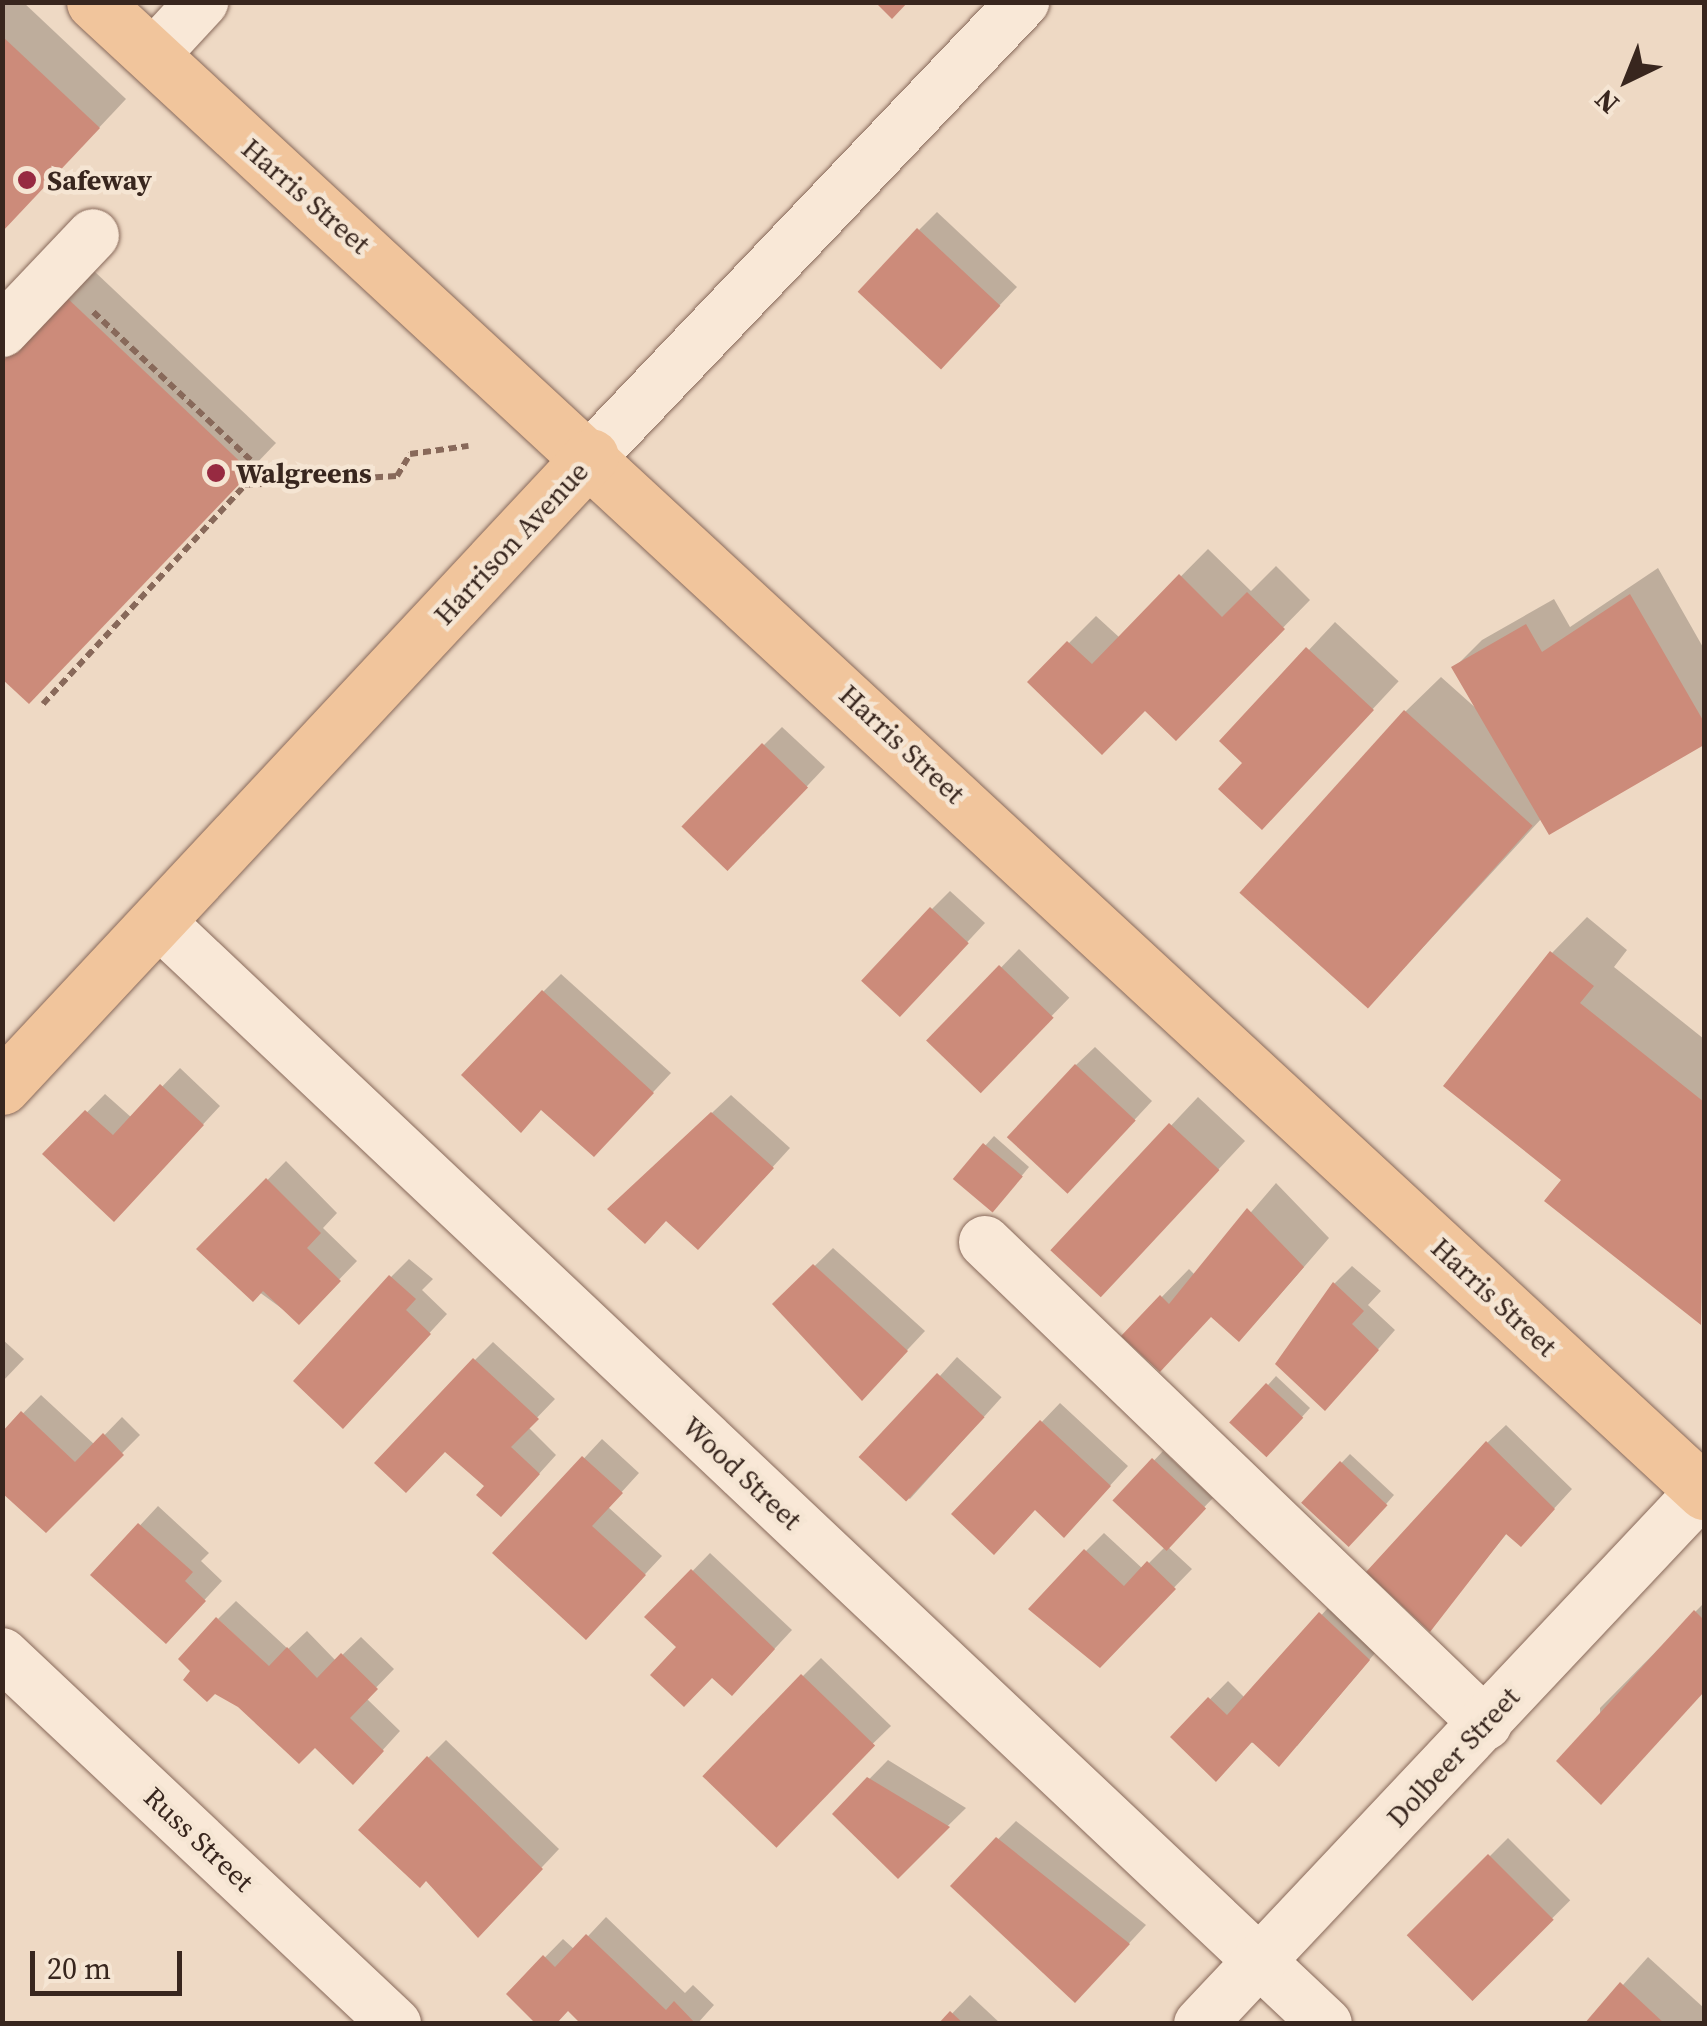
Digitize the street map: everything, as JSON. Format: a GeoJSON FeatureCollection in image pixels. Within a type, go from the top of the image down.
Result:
{"type":"FeatureCollection","features":[{"type":"Feature","properties":{"kind":"main road","name":"Harris Street"},"geometry":{"type":"LineString","coordinates":[[94,2],[592,456],[1704,1491]]}},
{"type":"Feature","properties":{"kind":"main road","name":"Harrison Avenue"},"geometry":{"type":"LineString","coordinates":[[2,1087],[592,456]]}},
{"type":"Feature","properties":{"kind":"street"},"geometry":{"type":"LineString","coordinates":[[152,56],[202,2]]}},
{"type":"Feature","properties":{"kind":"street","name":"Harrison Avenue"},"geometry":{"type":"LineString","coordinates":[[592,456],[1023,2]]}},
{"type":"Feature","properties":{"kind":"street"},"geometry":{"type":"LineString","coordinates":[[2,331],[92,235]]}},
{"type":"Feature","properties":{"kind":"street","name":"Wood Street"},"geometry":{"type":"LineString","coordinates":[[159,922],[1326,2024]]}},
{"type":"Feature","properties":{"kind":"street"},"geometry":{"type":"LineString","coordinates":[[985,1242],[1486,1724]]}},
{"type":"Feature","properties":{"kind":"street","name":"Dolbeer Street"},"geometry":{"type":"LineString","coordinates":[[1200,2024],[1704,1491]]}},
{"type":"Feature","properties":{"kind":"street","name":"Russ Street"},"geometry":{"type":"LineString","coordinates":[[2,1654],[395,2024]]}},
{"type":"Feature","properties":{"kind":"path"},"geometry":{"type":"LineString","coordinates":[[43,704],[260,469],[88,307]]}},
{"type":"Feature","properties":{"kind":"path"},"geometry":{"type":"LineString","coordinates":[[245,485],[397,476],[410,454],[468,446]]}},
{"type":"Feature","properties":{"kind":"building"},"geometry":{"type":"Polygon","coordinates":[[[875,2],[908,2],[892,19],[875,2]]]}},
{"type":"Feature","properties":{"kind":"building","name":"Safeway"},"geometry":{"type":"Polygon","coordinates":[[[2,36],[100,128],[2,232],[2,36]]]}},
{"type":"Feature","properties":{"kind":"building"},"geometry":{"type":"Polygon","coordinates":[[[917,228],[1000,306],[941,369],[858,292],[917,228]]]}},
{"type":"Feature","properties":{"kind":"building"},"geometry":{"type":"Polygon","coordinates":[[[65,296],[251,472],[29,704],[2,679],[2,362],[65,296]]]}},
{"type":"Feature","properties":{"kind":"building"},"geometry":{"type":"Polygon","coordinates":[[[1179,574],[1222,617],[1247,592],[1285,629],[1176,741],[1145,711],[1102,755],[1027,682],[1067,641],[1092,664],[1179,574]]]}},
{"type":"Feature","properties":{"kind":"building"},"geometry":{"type":"Polygon","coordinates":[[[1630,594],[1704,722],[1704,745],[1549,835],[1451,667],[1526,624],[1542,652],[1630,594]]]}},
{"type":"Feature","properties":{"kind":"building"},"geometry":{"type":"Polygon","coordinates":[[[1306,647],[1374,710],[1262,830],[1218,789],[1242,763],[1219,741],[1306,647]]]}},
{"type":"Feature","properties":{"kind":"building"},"geometry":{"type":"Polygon","coordinates":[[[1404,710],[1533,826],[1368,1009],[1239,893],[1404,710]]]}},
{"type":"Feature","properties":{"kind":"building"},"geometry":{"type":"Polygon","coordinates":[[[762,743],[808,787],[727,871],[681,826],[762,743]]]}},
{"type":"Feature","properties":{"kind":"building"},"geometry":{"type":"Polygon","coordinates":[[[930,907],[969,943],[900,1017],[861,981],[930,907]]]}},
{"type":"Feature","properties":{"kind":"building"},"geometry":{"type":"Polygon","coordinates":[[[1550,951],[1594,986],[1580,1003],[1704,1102],[1701,1325],[1544,1201],[1561,1180],[1443,1086],[1550,951]]]}},
{"type":"Feature","properties":{"kind":"building"},"geometry":{"type":"Polygon","coordinates":[[[999,965],[1054,1018],[981,1093],[926,1041],[999,965]]]}},
{"type":"Feature","properties":{"kind":"building"},"geometry":{"type":"Polygon","coordinates":[[[542,990],[654,1093],[594,1157],[541,1110],[521,1133],[461,1075],[542,990]]]}},
{"type":"Feature","properties":{"kind":"building"},"geometry":{"type":"Polygon","coordinates":[[[1075,1064],[1136,1121],[1068,1194],[1007,1137],[1075,1064]]]}},
{"type":"Feature","properties":{"kind":"building"},"geometry":{"type":"Polygon","coordinates":[[[160,1084],[204,1125],[114,1222],[42,1154],[85,1110],[113,1135],[160,1084]]]}},
{"type":"Feature","properties":{"kind":"building"},"geometry":{"type":"Polygon","coordinates":[[[711,1112],[774,1168],[698,1250],[666,1221],[645,1244],[607,1209],[711,1112]]]}},
{"type":"Feature","properties":{"kind":"building"},"geometry":{"type":"Polygon","coordinates":[[[1169,1123],[1219,1170],[1101,1297],[1050,1250],[1169,1123]]]}},
{"type":"Feature","properties":{"kind":"building"},"geometry":{"type":"Polygon","coordinates":[[[983,1143],[1023,1176],[993,1212],[953,1179],[983,1143]]]}},
{"type":"Feature","properties":{"kind":"building"},"geometry":{"type":"Polygon","coordinates":[[[266,1178],[321,1233],[307,1248],[341,1281],[299,1325],[263,1291],[253,1302],[196,1249],[266,1178]]]}},
{"type":"Feature","properties":{"kind":"building"},"geometry":{"type":"Polygon","coordinates":[[[1247,1208],[1304,1267],[1239,1342],[1211,1317],[1160,1372],[1121,1336],[1160,1295],[1169,1304],[1247,1208]]]}},
{"type":"Feature","properties":{"kind":"building"},"geometry":{"type":"Polygon","coordinates":[[[813,1264],[908,1351],[862,1401],[772,1304],[813,1264]]]}},
{"type":"Feature","properties":{"kind":"building"},"geometry":{"type":"Polygon","coordinates":[[[389,1275],[416,1299],[406,1310],[431,1334],[343,1429],[293,1381],[389,1275]]]}},
{"type":"Feature","properties":{"kind":"building"},"geometry":{"type":"Polygon","coordinates":[[[1333,1282],[1364,1311],[1352,1324],[1379,1350],[1325,1411],[1275,1364],[1333,1282]]]}},
{"type":"Feature","properties":{"kind":"building"},"geometry":{"type":"Polygon","coordinates":[[[473,1358],[539,1419],[511,1447],[540,1474],[501,1517],[476,1495],[484,1486],[445,1452],[406,1493],[374,1463],[473,1358]]]}},
{"type":"Feature","properties":{"kind":"building"},"geometry":{"type":"Polygon","coordinates":[[[937,1373],[985,1417],[906,1501],[859,1457],[937,1373]]]}},
{"type":"Feature","properties":{"kind":"building"},"geometry":{"type":"Polygon","coordinates":[[[1266,1383],[1303,1418],[1266,1457],[1229,1422],[1266,1383]]]}},
{"type":"Feature","properties":{"kind":"building"},"geometry":{"type":"Polygon","coordinates":[[[21,1411],[75,1462],[103,1433],[124,1455],[46,1533],[2,1493],[2,1432],[21,1411]]]}},
{"type":"Feature","properties":{"kind":"building"},"geometry":{"type":"Polygon","coordinates":[[[1040,1420],[1111,1486],[1064,1538],[1035,1510],[994,1555],[951,1514],[1040,1420]]]}},
{"type":"Feature","properties":{"kind":"building"},"geometry":{"type":"Polygon","coordinates":[[[1486,1441],[1555,1509],[1521,1547],[1506,1534],[1430,1632],[1366,1572],[1486,1441]]]}},
{"type":"Feature","properties":{"kind":"building"},"geometry":{"type":"Polygon","coordinates":[[[582,1456],[623,1493],[592,1526],[646,1575],[586,1640],[492,1553],[582,1456]]]}},
{"type":"Feature","properties":{"kind":"building"},"geometry":{"type":"Polygon","coordinates":[[[1152,1458],[1206,1508],[1167,1551],[1112,1500],[1152,1458]]]}},
{"type":"Feature","properties":{"kind":"building"},"geometry":{"type":"Polygon","coordinates":[[[1340,1461],[1388,1505],[1349,1547],[1301,1503],[1340,1461]]]}},
{"type":"Feature","properties":{"kind":"building"},"geometry":{"type":"Polygon","coordinates":[[[138,1523],[193,1572],[185,1581],[206,1601],[166,1644],[90,1575],[138,1523]]]}},
{"type":"Feature","properties":{"kind":"building"},"geometry":{"type":"Polygon","coordinates":[[[1084,1549],[1124,1586],[1147,1561],[1176,1589],[1100,1668],[1028,1609],[1084,1549]]]}},
{"type":"Feature","properties":{"kind":"building"},"geometry":{"type":"Polygon","coordinates":[[[691,1569],[775,1649],[732,1696],[712,1678],[684,1707],[650,1675],[676,1647],[644,1617],[691,1569]]]}},
{"type":"Feature","properties":{"kind":"building"},"geometry":{"type":"Polygon","coordinates":[[[1694,1610],[1704,1620],[1704,1692],[1601,1805],[1556,1761],[1694,1610]]]}},
{"type":"Feature","properties":{"kind":"building"},"geometry":{"type":"Polygon","coordinates":[[[1319,1612],[1370,1660],[1279,1767],[1252,1742],[1216,1782],[1170,1737],[1208,1697],[1227,1715],[1319,1612]]]}},
{"type":"Feature","properties":{"kind":"building"},"geometry":{"type":"Polygon","coordinates":[[[216,1617],[269,1666],[287,1647],[317,1678],[341,1653],[378,1689],[350,1718],[384,1751],[353,1785],[315,1748],[299,1764],[238,1707],[215,1694],[207,1702],[183,1680],[190,1671],[178,1659],[216,1617]]]}},
{"type":"Feature","properties":{"kind":"building"},"geometry":{"type":"Polygon","coordinates":[[[801,1674],[875,1746],[776,1848],[702,1776],[801,1674]]]}},
{"type":"Feature","properties":{"kind":"building"},"geometry":{"type":"Polygon","coordinates":[[[427,1756],[543,1869],[478,1938],[426,1881],[420,1888],[358,1830],[427,1756]]]}},
{"type":"Feature","properties":{"kind":"building"},"geometry":{"type":"Polygon","coordinates":[[[867,1777],[950,1827],[898,1879],[832,1814],[867,1777]]]}},
{"type":"Feature","properties":{"kind":"building"},"geometry":{"type":"Polygon","coordinates":[[[996,1837],[1130,1944],[1075,2003],[950,1886],[996,1837]]]}},
{"type":"Feature","properties":{"kind":"building"},"geometry":{"type":"Polygon","coordinates":[[[1488,1854],[1554,1920],[1472,2001],[1407,1935],[1488,1854]]]}},
{"type":"Feature","properties":{"kind":"building"},"geometry":{"type":"Polygon","coordinates":[[[586,1934],[666,2010],[674,2001],[696,2024],[581,2024],[568,2011],[556,2024],[536,2024],[506,1994],[543,1955],[555,1967],[586,1934]]]}},
{"type":"Feature","properties":{"kind":"building"},"geometry":{"type":"Polygon","coordinates":[[[1620,1982],[1665,2024],[1584,2024],[1620,1982]]]}},
{"type":"Feature","properties":{"kind":"building"},"geometry":{"type":"Polygon","coordinates":[[[950,2011],[964,2024],[938,2024],[950,2011]]]}},
{"type":"Feature","properties":{"kind":"place","name":"Safeway"},"geometry":{"type":"Point","coordinates":[27,180]}},
{"type":"Feature","properties":{"kind":"place","name":"Walgreens"},"geometry":{"type":"Point","coordinates":[216,473]}}]}
